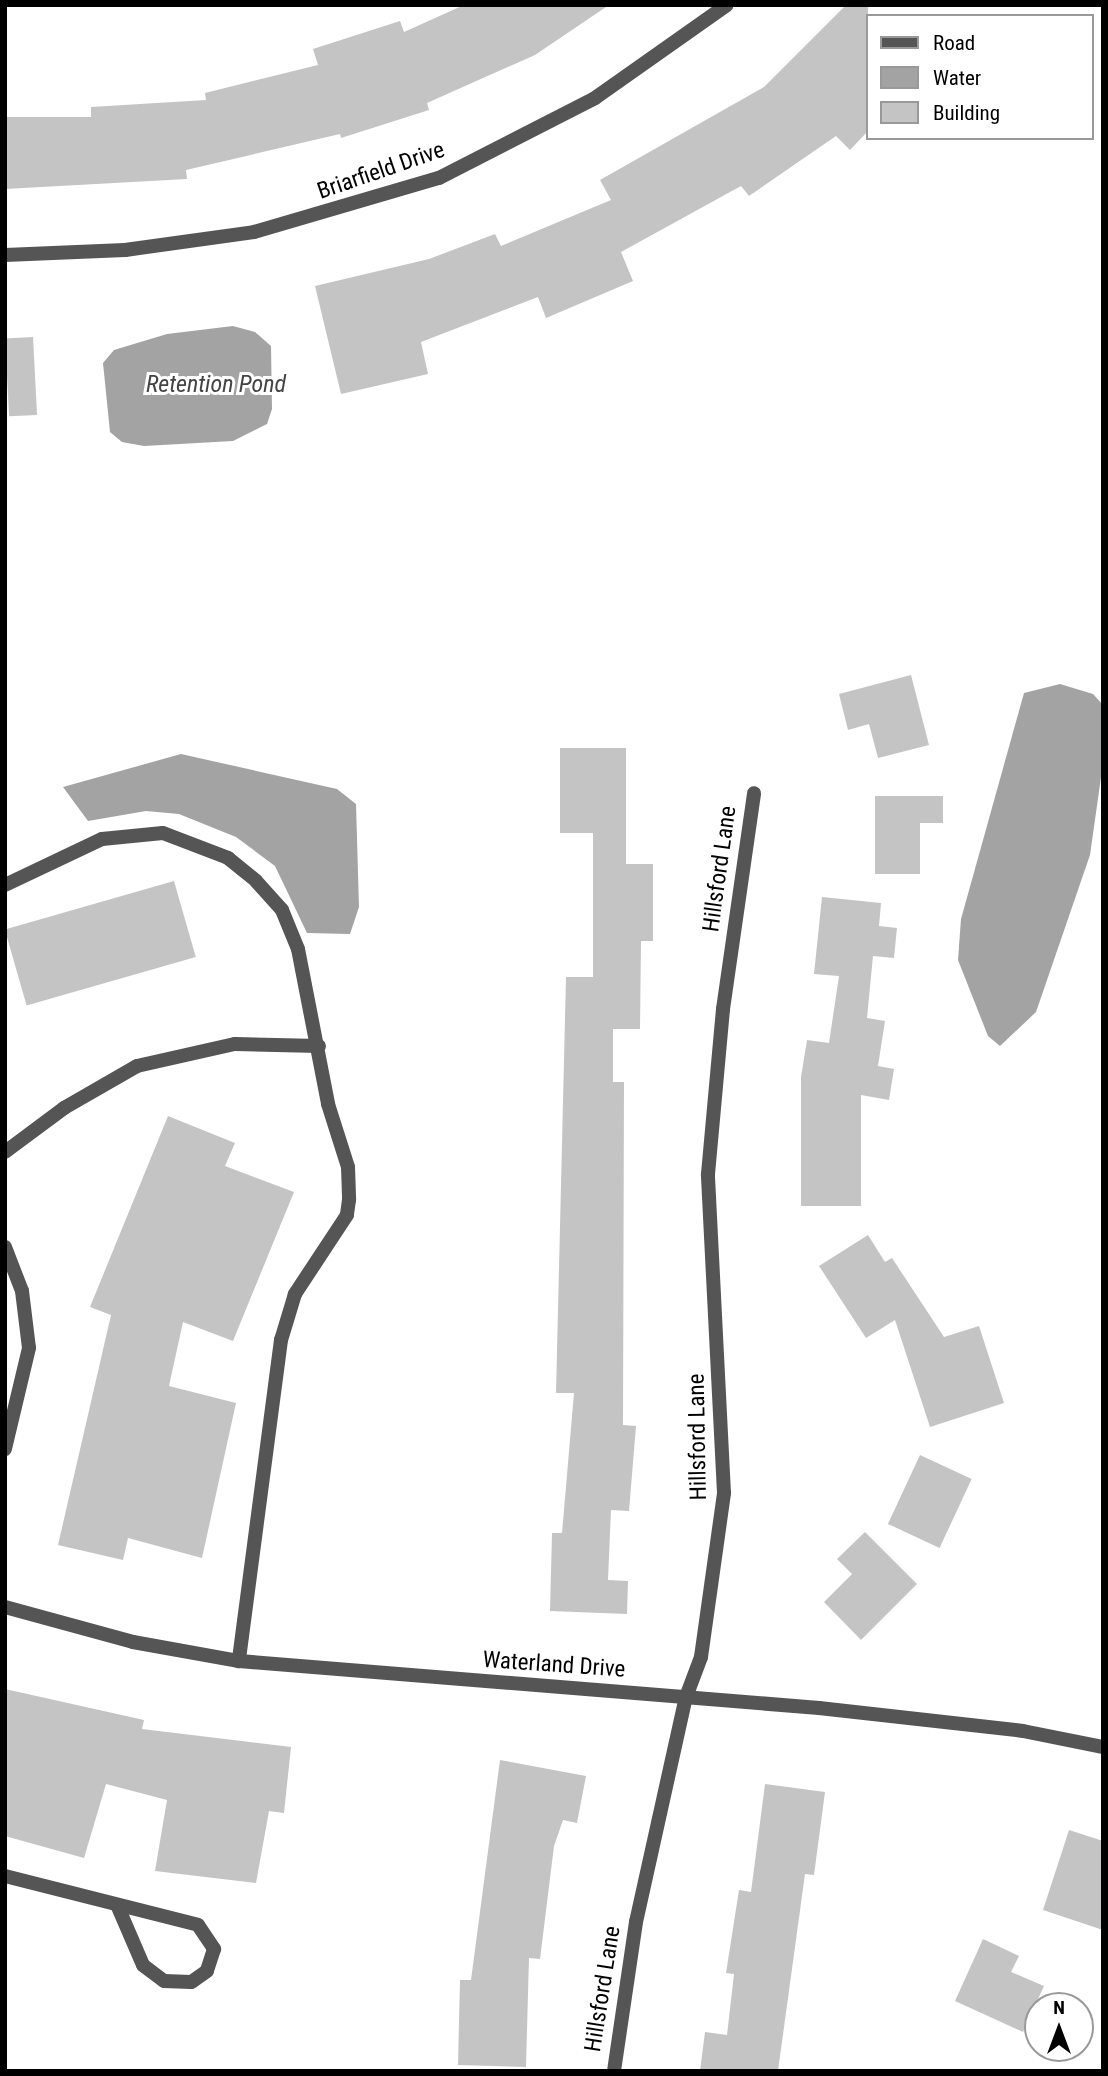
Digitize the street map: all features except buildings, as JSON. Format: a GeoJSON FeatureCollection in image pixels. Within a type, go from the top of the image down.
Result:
{"type":"FeatureCollection","features":[{"type":"Feature","properties":{"kind":"street","name":"Briarfield Drive"},"geometry":{"type":"LineString","coordinates":[[5,255],[125,250],[242,234],[439,178],[595,98],[727,5]]}},
{"type":"Feature","properties":{"kind":"street","name":"Hillsford Lane"},"geometry":{"type":"LineString","coordinates":[[614,2071],[636,1922],[686,1697],[701,1657],[724,1493],[708,1174],[723,1009],[754,793]]}},
{"type":"Feature","properties":{"kind":"street"},"geometry":{"type":"LineString","coordinates":[[5,885],[78,848],[134,835],[191,840],[228,858],[282,910],[298,948],[319,1046],[328,1104],[348,1167],[349,1200],[346,1215],[295,1294],[281,1339],[239,1661]]}},
{"type":"Feature","properties":{"kind":"street"},"geometry":{"type":"LineString","coordinates":[[5,1152],[64,1108],[137,1066],[234,1044],[319,1046]]}},
{"type":"Feature","properties":{"kind":"street"},"geometry":{"type":"LineString","coordinates":[[5,1247],[22,1291],[29,1348],[5,1449]]}},
{"type":"Feature","properties":{"kind":"street","name":"Waterland Drive"},"geometry":{"type":"LineString","coordinates":[[5,1606],[133,1642],[239,1661],[686,1697],[1023,1731],[1103,1748]]}},
{"type":"Feature","properties":{"kind":"street"},"geometry":{"type":"LineString","coordinates":[[5,1875],[118,1907],[198,1925],[214,1949],[208,1971],[191,1982],[164,1981],[143,1965],[118,1907]]}},
{"type":"Feature","properties":{"kind":"water","name":"Retention Pond"},"geometry":{"type":"Polygon","coordinates":[[[233,326],[255,332],[271,346],[272,409],[267,424],[233,441],[144,446],[122,442],[110,432],[103,363],[114,350],[167,334],[233,326]]]}},
{"type":"Feature","properties":{"kind":"water"},"geometry":{"type":"Polygon","coordinates":[[[1060,684],[1093,694],[1103,705],[1103,763],[1090,855],[1036,1012],[1000,1046],[988,1036],[958,960],[961,919],[1024,693],[1060,684]]]}},
{"type":"Feature","properties":{"kind":"water"},"geometry":{"type":"Polygon","coordinates":[[[181,754],[337,789],[356,804],[359,907],[350,934],[307,933],[275,866],[236,837],[179,814],[146,811],[88,821],[63,787],[181,754]]]}}]}
